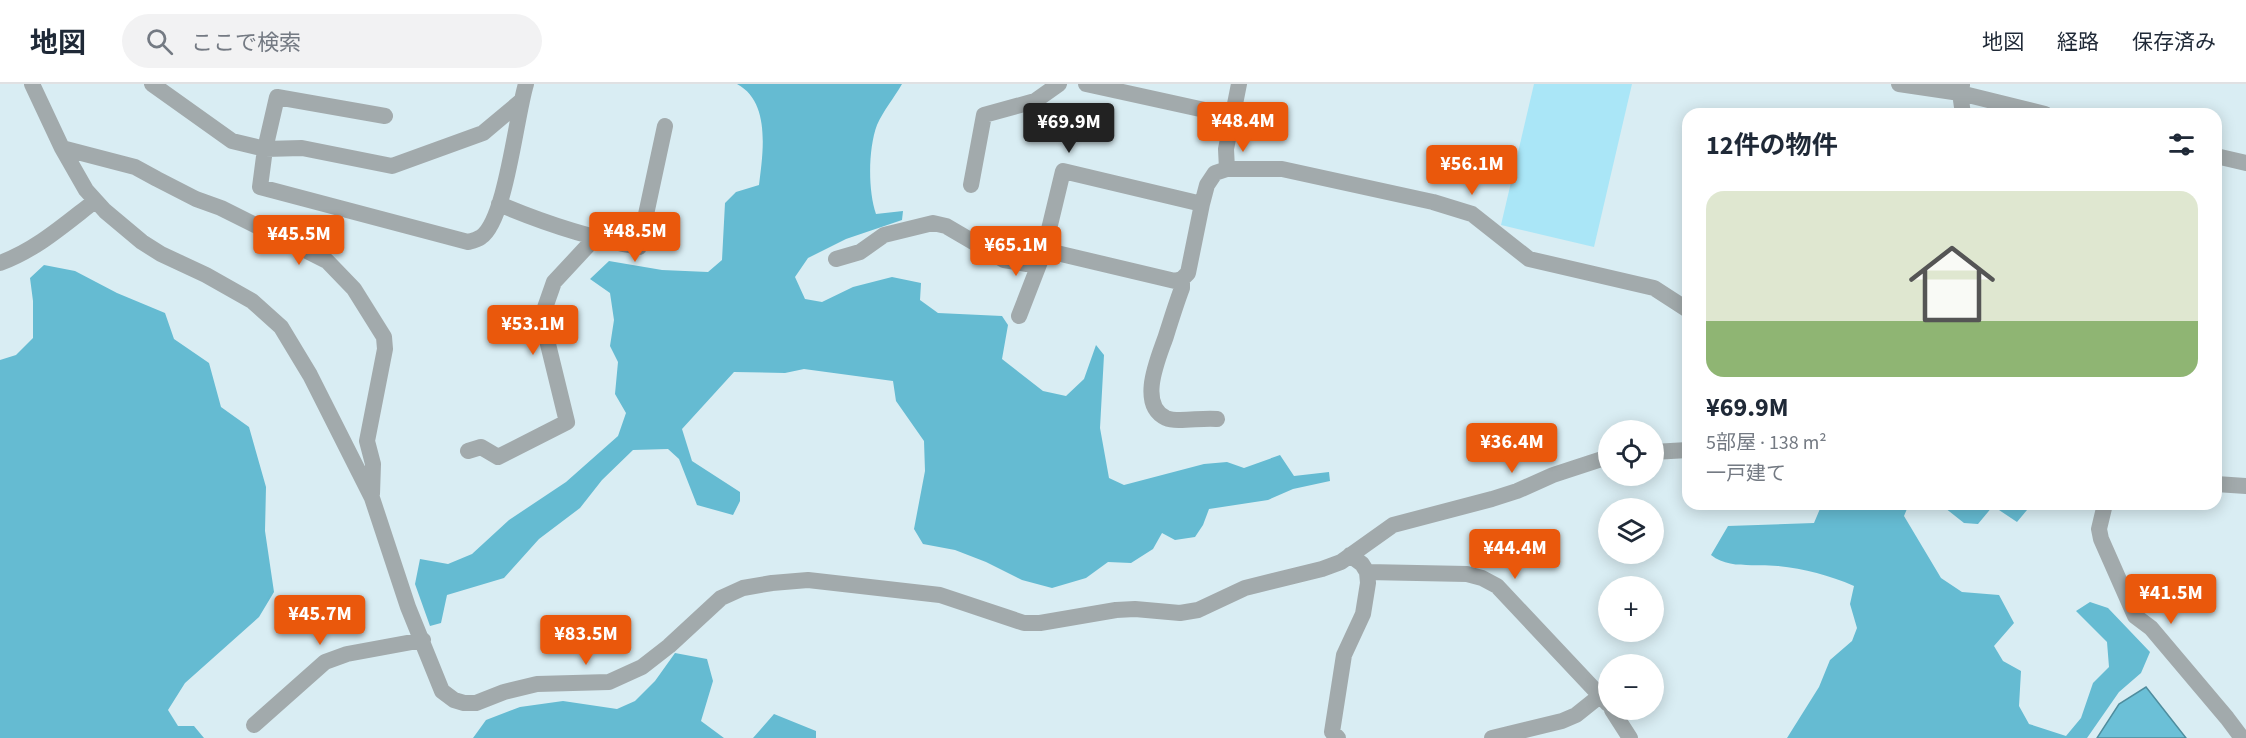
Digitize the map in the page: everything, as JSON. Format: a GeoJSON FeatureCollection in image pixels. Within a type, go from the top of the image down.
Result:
{"type":"FeatureCollection","features":[{"type":"Feature","properties":{"kind":"street"},"geometry":{"type":"LineString","coordinates":[[32,84],[62,148],[95,201],[123,228],[142,242],[252,301],[281,327],[310,375],[372,498],[408,607],[442,691],[454,700],[476,703],[504,692],[537,684],[609,682],[642,667],[669,646],[721,598],[743,588],[808,580],[940,595],[1024,623],[1040,623],[1116,610],[1135,609],[1180,614],[1198,610],[1245,588],[1341,562],[1393,525],[1492,499],[1598,460]]}},
{"type":"Feature","properties":{"kind":"street"},"geometry":{"type":"LineString","coordinates":[[152,84],[232,141],[265,149],[302,148],[392,166],[483,133],[520,102]]}},
{"type":"Feature","properties":{"kind":"street"},"geometry":{"type":"LineString","coordinates":[[385,116],[277,97],[265,149],[260,188],[468,242],[481,237],[489,228],[506,186],[520,102],[526,84]]}},
{"type":"Feature","properties":{"kind":"street"},"geometry":{"type":"LineString","coordinates":[[971,185],[984,115],[1035,101],[1059,84]]}},
{"type":"Feature","properties":{"kind":"street"},"geometry":{"type":"LineString","coordinates":[[1086,84],[1128,89],[1232,116]]}},
{"type":"Feature","properties":{"kind":"street"},"geometry":{"type":"LineString","coordinates":[[1227,169],[1226,149],[1239,84]]}},
{"type":"Feature","properties":{"kind":"street"},"geometry":{"type":"LineString","coordinates":[[1899,84],[1961,88],[2026,108]]}},
{"type":"Feature","properties":{"kind":"street"},"geometry":{"type":"LineString","coordinates":[[1961,88],[1963,108]]}},
{"type":"Feature","properties":{"kind":"street"},"geometry":{"type":"LineString","coordinates":[[499,204],[528,217],[594,239],[639,247],[665,126]]}},
{"type":"Feature","properties":{"kind":"street"},"geometry":{"type":"LineString","coordinates":[[62,148],[135,167],[196,199],[221,208],[327,261],[354,289],[384,337],[385,349],[367,441],[373,464],[372,498]]}},
{"type":"Feature","properties":{"kind":"street"},"geometry":{"type":"LineString","coordinates":[[2222,158],[2246,164]]}},
{"type":"Feature","properties":{"kind":"street"},"geometry":{"type":"LineString","coordinates":[[836,259],[860,252],[884,235],[933,223],[946,226],[1004,260],[1027,264],[1042,255],[1175,281],[1182,279],[1188,273],[1207,185],[1215,173],[1227,169],[1282,168],[1433,202],[1472,214],[1529,260],[1654,288],[1682,306]]}},
{"type":"Feature","properties":{"kind":"street"},"geometry":{"type":"LineString","coordinates":[[1018,316],[1042,255],[1063,171],[1202,204]]}},
{"type":"Feature","properties":{"kind":"street"},"geometry":{"type":"LineString","coordinates":[[0,263],[15,258],[51,235],[95,201]]}},
{"type":"Feature","properties":{"kind":"street"},"geometry":{"type":"LineString","coordinates":[[468,451],[481,447],[498,458],[567,422],[546,336],[540,322],[554,282],[594,239]]}},
{"type":"Feature","properties":{"kind":"street"},"geometry":{"type":"LineString","coordinates":[[1182,279],[1182,288],[1154,368],[1153,399],[1155,407],[1165,418],[1217,419]]}},
{"type":"Feature","properties":{"kind":"street"},"geometry":{"type":"LineString","coordinates":[[1664,451],[1682,450]]}},
{"type":"Feature","properties":{"kind":"street"},"geometry":{"type":"LineString","coordinates":[[2222,484],[2246,486]]}},
{"type":"Feature","properties":{"kind":"street"},"geometry":{"type":"LineString","coordinates":[[2103,510],[2099,528],[2101,539],[2135,616],[2151,628],[2242,738]]}},
{"type":"Feature","properties":{"kind":"street"},"geometry":{"type":"LineString","coordinates":[[1338,738],[1332,732],[1344,655],[1363,614],[1368,584],[1367,572],[1362,564],[1350,555]]}},
{"type":"Feature","properties":{"kind":"street"},"geometry":{"type":"LineString","coordinates":[[1367,572],[1450,573],[1482,578],[1497,586],[1598,693]]}},
{"type":"Feature","properties":{"kind":"street"},"geometry":{"type":"LineString","coordinates":[[254,725],[325,662],[347,654],[423,640]]}},
{"type":"Feature","properties":{"kind":"street"},"geometry":{"type":"LineString","coordinates":[[1492,738],[1562,721],[1598,702]]}},
{"type":"Feature","properties":{"kind":"street"},"geometry":{"type":"LineString","coordinates":[[1618,720],[1630,738]]}},
{"type":"Feature","properties":{"kind":"shaded area"},"geometry":{"type":"Polygon","coordinates":[[[737,84],[902,84],[877,125],[870,170],[876,214],[903,211],[902,220],[846,239],[808,258],[795,277],[805,299],[822,302],[853,287],[892,277],[921,283],[920,300],[938,313],[1002,316],[1008,325],[1002,359],[1043,391],[1066,396],[1084,379],[1096,345],[1104,355],[1100,428],[1109,478],[1124,485],[1204,464],[1227,462],[1244,468],[1280,455],[1294,476],[1329,472],[1330,481],[1293,489],[1268,500],[1209,509],[1195,537],[1175,540],[1162,533],[1153,549],[1131,563],[1108,562],[1086,578],[1052,588],[1022,580],[955,550],[923,544],[914,529],[925,471],[924,441],[896,401],[893,381],[804,369],[785,373],[734,372],[682,429],[692,461],[740,492],[740,501],[733,515],[697,505],[679,459],[668,449],[633,450],[602,480],[580,508],[539,539],[504,578],[447,595],[441,623],[430,626],[415,584],[420,559],[448,564],[472,554],[509,520],[566,482],[618,436],[626,413],[615,394],[618,362],[610,346],[614,320],[610,293],[590,279],[609,261],[662,270],[708,272],[722,260],[725,203],[736,192],[759,185],[762,158],[760,115],[748,92],[737,84]]]}},
{"type":"Feature","properties":{"kind":"shaded area"},"geometry":{"type":"Polygon","coordinates":[[[1534,84],[1632,84],[1594,247],[1501,225],[1534,84]]]}},
{"type":"Feature","properties":{"kind":"shaded area"},"geometry":{"type":"Polygon","coordinates":[[[44,265],[75,271],[117,293],[165,313],[174,339],[209,363],[221,407],[249,427],[266,487],[265,531],[274,592],[259,617],[185,683],[168,710],[178,726],[194,726],[204,738],[0,738],[0,360],[16,355],[33,338],[33,301],[30,278],[44,265]]]}},
{"type":"Feature","properties":{"kind":"shaded area"},"geometry":{"type":"Polygon","coordinates":[[[1819,510],[1906,510],[1904,516],[1941,578],[1962,592],[1999,595],[2014,623],[1994,646],[2003,661],[2021,671],[2019,706],[2029,724],[2066,736],[2081,718],[2093,683],[2109,667],[2107,642],[2076,611],[2090,602],[2108,608],[2150,652],[2141,673],[2119,692],[2087,738],[1787,738],[1819,687],[1830,660],[1852,641],[1857,628],[1850,604],[1854,586],[1807,571],[1778,566],[1726,563],[1711,555],[1728,526],[1814,523],[1819,510]]]}},
{"type":"Feature","properties":{"kind":"shaded area"},"geometry":{"type":"Polygon","coordinates":[[[1948,510],[1990,510],[1978,524],[1964,523],[1948,510]]]}},
{"type":"Feature","properties":{"kind":"shaded area"},"geometry":{"type":"Polygon","coordinates":[[[1999,510],[2027,510],[2017,522],[1999,510]]]}},
{"type":"Feature","properties":{"kind":"shaded area"},"geometry":{"type":"Polygon","coordinates":[[[675,653],[707,659],[713,681],[701,721],[724,738],[473,738],[486,720],[520,707],[563,701],[617,709],[635,701],[655,681],[675,653]]]}},
{"type":"Feature","properties":{"kind":"shaded area"},"geometry":{"type":"Polygon","coordinates":[[[2146,687],[2186,738],[2097,738],[2119,704],[2146,687]]]}},
{"type":"Feature","properties":{"kind":"shaded area"},"geometry":{"type":"Polygon","coordinates":[[[774,714],[816,731],[816,738],[753,738],[774,714]]]}}]}
